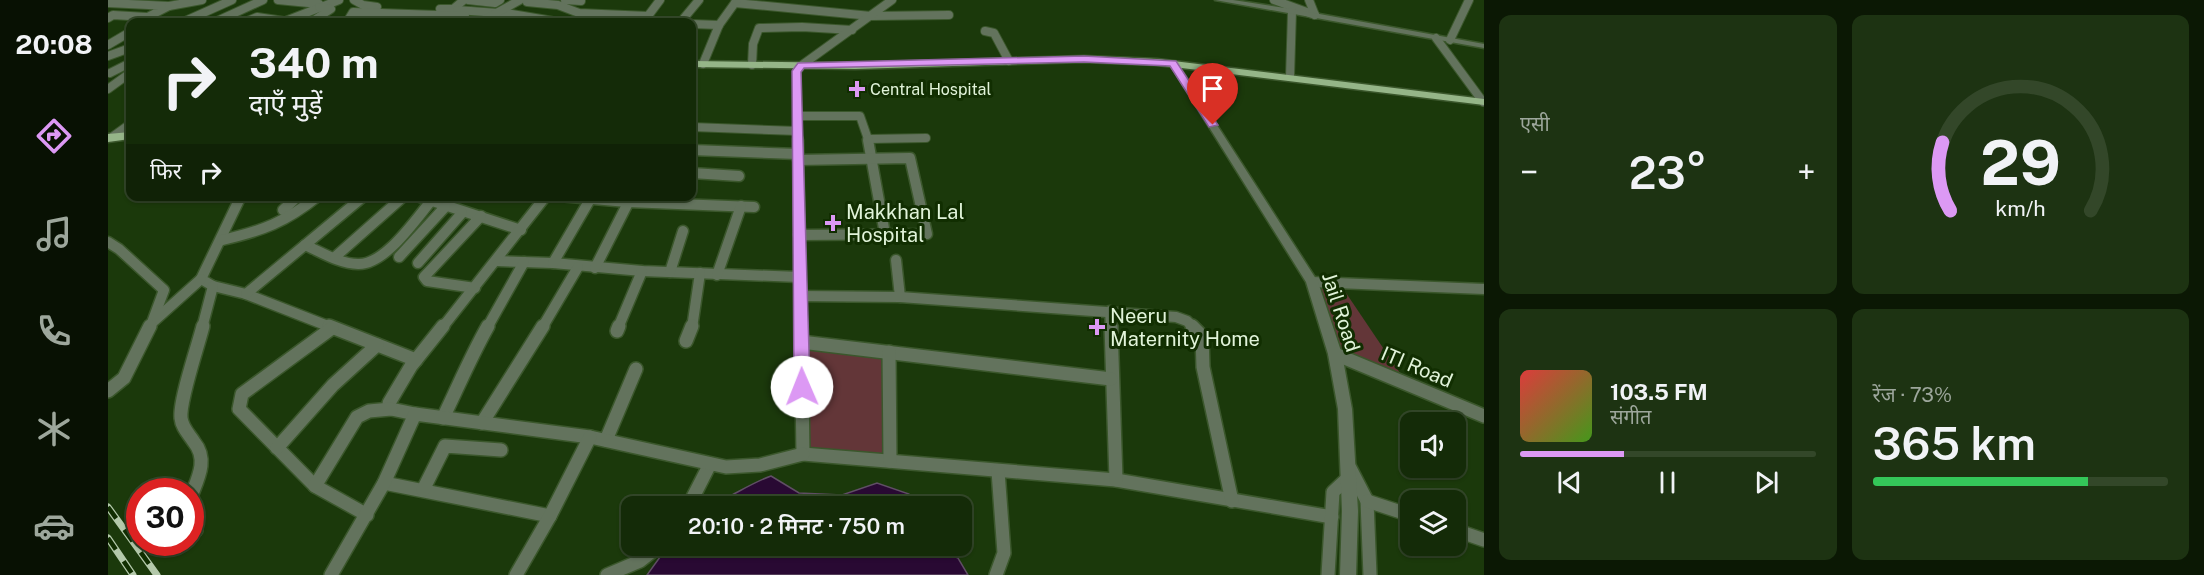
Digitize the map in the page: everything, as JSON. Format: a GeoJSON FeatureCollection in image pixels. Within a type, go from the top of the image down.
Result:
{"type":"FeatureCollection","features":[{"type":"Feature","properties":{"kind":"main road"},"geometry":{"type":"LineString","coordinates":[[696,64],[799,68],[1084,59],[1174,65],[1290,77],[1484,104]]}},
{"type":"Feature","properties":{"kind":"main road"},"geometry":{"type":"LineString","coordinates":[[696,69],[1174,65],[1484,104]]}},
{"type":"Feature","properties":{"kind":"main road"},"geometry":{"type":"LineString","coordinates":[[109,140],[126,137]]}},
{"type":"Feature","properties":{"kind":"main road"},"geometry":{"type":"LineString","coordinates":[[109,140],[126,142]]}},
{"type":"Feature","properties":{"kind":"street"},"geometry":{"type":"LineString","coordinates":[[108,3],[169,6],[202,0]]}},
{"type":"Feature","properties":{"kind":"street"},"geometry":{"type":"LineString","coordinates":[[189,18],[232,0]]}},
{"type":"Feature","properties":{"kind":"street"},"geometry":{"type":"LineString","coordinates":[[224,18],[263,0]]}},
{"type":"Feature","properties":{"kind":"street"},"geometry":{"type":"LineString","coordinates":[[278,0],[325,4]]}},
{"type":"Feature","properties":{"kind":"street"},"geometry":{"type":"LineString","coordinates":[[292,18],[339,0]]}},
{"type":"Feature","properties":{"kind":"street"},"geometry":{"type":"LineString","coordinates":[[354,0],[363,5],[375,7],[453,9],[532,18]]}},
{"type":"Feature","properties":{"kind":"street"},"geometry":{"type":"LineString","coordinates":[[443,18],[466,0],[495,3],[500,0]]}},
{"type":"Feature","properties":{"kind":"street"},"geometry":{"type":"LineString","coordinates":[[565,0],[581,2]]}},
{"type":"Feature","properties":{"kind":"street"},"geometry":{"type":"LineString","coordinates":[[488,18],[524,2],[558,5],[579,13],[648,16],[660,0]]}},
{"type":"Feature","properties":{"kind":"street"},"geometry":{"type":"LineString","coordinates":[[684,18],[699,0]]}},
{"type":"Feature","properties":{"kind":"street"},"geometry":{"type":"LineString","coordinates":[[810,10],[816,0]]}},
{"type":"Feature","properties":{"kind":"street"},"geometry":{"type":"LineString","coordinates":[[803,454],[799,277],[799,68],[892,0]]}},
{"type":"Feature","properties":{"kind":"street"},"geometry":{"type":"LineString","coordinates":[[1219,0],[1484,46]]}},
{"type":"Feature","properties":{"kind":"street"},"geometry":{"type":"LineString","coordinates":[[1274,0],[1315,15]]}},
{"type":"Feature","properties":{"kind":"street"},"geometry":{"type":"LineString","coordinates":[[1309,0],[1315,15]]}},
{"type":"Feature","properties":{"kind":"street"},"geometry":{"type":"LineString","coordinates":[[1450,40],[1469,0]]}},
{"type":"Feature","properties":{"kind":"street"},"geometry":{"type":"LineString","coordinates":[[703,64],[719,25],[736,1],[871,16],[949,15]]}},
{"type":"Feature","properties":{"kind":"street"},"geometry":{"type":"LineString","coordinates":[[524,2],[534,9]]}},
{"type":"Feature","properties":{"kind":"street"},"geometry":{"type":"LineString","coordinates":[[512,12],[524,2]]}},
{"type":"Feature","properties":{"kind":"street"},"geometry":{"type":"LineString","coordinates":[[108,18],[113,15],[147,17],[169,6]]}},
{"type":"Feature","properties":{"kind":"street"},"geometry":{"type":"LineString","coordinates":[[317,7],[331,9],[317,18]]}},
{"type":"Feature","properties":{"kind":"street"},"geometry":{"type":"LineString","coordinates":[[1290,77],[1292,11]]}},
{"type":"Feature","properties":{"kind":"street"},"geometry":{"type":"LineString","coordinates":[[349,18],[352,12],[465,16]]}},
{"type":"Feature","properties":{"kind":"street"},"geometry":{"type":"LineString","coordinates":[[255,18],[268,18],[278,13]]}},
{"type":"Feature","properties":{"kind":"street"},"geometry":{"type":"LineString","coordinates":[[228,16],[233,18]]}},
{"type":"Feature","properties":{"kind":"street"},"geometry":{"type":"LineString","coordinates":[[696,24],[719,25]]}},
{"type":"Feature","properties":{"kind":"street"},"geometry":{"type":"LineString","coordinates":[[752,65],[753,44],[759,28],[802,27],[852,30]]}},
{"type":"Feature","properties":{"kind":"street"},"geometry":{"type":"LineString","coordinates":[[985,31],[994,33],[1008,61]]}},
{"type":"Feature","properties":{"kind":"street"},"geometry":{"type":"LineString","coordinates":[[108,45],[126,34]]}},
{"type":"Feature","properties":{"kind":"street"},"geometry":{"type":"LineString","coordinates":[[1436,38],[1484,104]]}},
{"type":"Feature","properties":{"kind":"street"},"geometry":{"type":"LineString","coordinates":[[108,56],[126,49]]}},
{"type":"Feature","properties":{"kind":"street"},"geometry":{"type":"LineString","coordinates":[[110,73],[126,64]]}},
{"type":"Feature","properties":{"kind":"street","name":"Jail Road"},"geometry":{"type":"LineString","coordinates":[[1174,65],[1312,282],[1335,354],[1345,409],[1350,510],[1348,575]]}},
{"type":"Feature","properties":{"kind":"street"},"geometry":{"type":"LineString","coordinates":[[108,89],[126,75]]}},
{"type":"Feature","properties":{"kind":"street"},"geometry":{"type":"LineString","coordinates":[[798,116],[860,116],[868,139],[885,234]]}},
{"type":"Feature","properties":{"kind":"street"},"geometry":{"type":"LineString","coordinates":[[109,140],[126,127]]}},
{"type":"Feature","properties":{"kind":"street"},"geometry":{"type":"LineString","coordinates":[[696,127],[798,131]]}},
{"type":"Feature","properties":{"kind":"street"},"geometry":{"type":"LineString","coordinates":[[868,139],[926,138]]}},
{"type":"Feature","properties":{"kind":"street"},"geometry":{"type":"LineString","coordinates":[[696,150],[798,157],[910,158],[927,234],[799,235]]}},
{"type":"Feature","properties":{"kind":"street"},"geometry":{"type":"LineString","coordinates":[[696,173],[739,176]]}},
{"type":"Feature","properties":{"kind":"street"},"geometry":{"type":"LineString","coordinates":[[153,321],[201,279],[222,240],[239,201]]}},
{"type":"Feature","properties":{"kind":"street"},"geometry":{"type":"LineString","coordinates":[[283,210],[293,201]]}},
{"type":"Feature","properties":{"kind":"street"},"geometry":{"type":"LineString","coordinates":[[222,240],[269,230],[293,218],[312,201]]}},
{"type":"Feature","properties":{"kind":"street"},"geometry":{"type":"LineString","coordinates":[[246,294],[358,201]]}},
{"type":"Feature","properties":{"kind":"street"},"geometry":{"type":"LineString","coordinates":[[335,257],[398,201]]}},
{"type":"Feature","properties":{"kind":"street"},"geometry":{"type":"LineString","coordinates":[[305,245],[357,264],[374,261],[391,247],[421,201]]}},
{"type":"Feature","properties":{"kind":"street"},"geometry":{"type":"LineString","coordinates":[[430,201],[521,230]]}},
{"type":"Feature","properties":{"kind":"street"},"geometry":{"type":"LineString","coordinates":[[391,409],[388,403],[416,360],[497,261],[542,201]]}},
{"type":"Feature","properties":{"kind":"street"},"geometry":{"type":"LineString","coordinates":[[553,263],[589,201]]}},
{"type":"Feature","properties":{"kind":"street"},"geometry":{"type":"LineString","coordinates":[[595,268],[628,201]]}},
{"type":"Feature","properties":{"kind":"street"},"geometry":{"type":"LineString","coordinates":[[661,201],[754,207]]}},
{"type":"Feature","properties":{"kind":"street"},"geometry":{"type":"LineString","coordinates":[[717,274],[741,206]]}},
{"type":"Feature","properties":{"kind":"street"},"geometry":{"type":"LineString","coordinates":[[399,257],[445,207]]}},
{"type":"Feature","properties":{"kind":"street"},"geometry":{"type":"LineString","coordinates":[[418,263],[462,213]]}},
{"type":"Feature","properties":{"kind":"street"},"geometry":{"type":"LineString","coordinates":[[475,288],[427,281],[424,277],[481,216]]}},
{"type":"Feature","properties":{"kind":"street"},"geometry":{"type":"LineString","coordinates":[[670,272],[683,231]]}},
{"type":"Feature","properties":{"kind":"street"},"geometry":{"type":"LineString","coordinates":[[108,242],[119,249],[164,290],[153,321],[124,378],[108,391]]}},
{"type":"Feature","properties":{"kind":"street"},"geometry":{"type":"LineString","coordinates":[[896,260],[900,297]]}},
{"type":"Feature","properties":{"kind":"street"},"geometry":{"type":"LineString","coordinates":[[497,261],[553,263],[642,271],[799,277]]}},
{"type":"Feature","properties":{"kind":"street"},"geometry":{"type":"LineString","coordinates":[[443,418],[462,380],[469,359],[524,262]]}},
{"type":"Feature","properties":{"kind":"street"},"geometry":{"type":"LineString","coordinates":[[482,423],[578,267]]}},
{"type":"Feature","properties":{"kind":"street"},"geometry":{"type":"LineString","coordinates":[[617,331],[642,271]]}},
{"type":"Feature","properties":{"kind":"street"},"geometry":{"type":"LineString","coordinates":[[686,341],[692,329],[700,273]]}},
{"type":"Feature","properties":{"kind":"street"},"geometry":{"type":"LineString","coordinates":[[201,279],[213,286],[246,294],[416,360]]}},
{"type":"Feature","properties":{"kind":"street"},"geometry":{"type":"LineString","coordinates":[[1312,282],[1484,289]]}},
{"type":"Feature","properties":{"kind":"street"},"geometry":{"type":"LineString","coordinates":[[196,478],[202,459],[199,449],[184,431],[181,411],[213,286]]}},
{"type":"Feature","properties":{"kind":"street"},"geometry":{"type":"LineString","coordinates":[[800,296],[900,297],[1110,311],[1176,317],[1187,321],[1202,336],[1203,367],[1232,501]]}},
{"type":"Feature","properties":{"kind":"street"},"geometry":{"type":"LineString","coordinates":[[1110,311],[1116,480]]}},
{"type":"Feature","properties":{"kind":"street"},"geometry":{"type":"LineString","coordinates":[[332,328],[242,394],[239,409],[315,486],[367,515]]}},
{"type":"Feature","properties":{"kind":"street"},"geometry":{"type":"LineString","coordinates":[[801,342],[1111,379]]}},
{"type":"Feature","properties":{"kind":"street"},"geometry":{"type":"LineString","coordinates":[[277,448],[333,385],[377,345]]}},
{"type":"Feature","properties":{"kind":"street"},"geometry":{"type":"LineString","coordinates":[[890,352],[890,461]]}},
{"type":"Feature","properties":{"kind":"street","name":"ITI Road"},"geometry":{"type":"LineString","coordinates":[[1335,354],[1484,416]]}},
{"type":"Feature","properties":{"kind":"street"},"geometry":{"type":"LineString","coordinates":[[606,440],[636,369]]}},
{"type":"Feature","properties":{"kind":"street"},"geometry":{"type":"LineString","coordinates":[[315,486],[357,417],[365,411],[391,409],[590,437],[726,467],[760,465],[803,454],[890,461],[1116,480],[1332,517]]}},
{"type":"Feature","properties":{"kind":"street"},"geometry":{"type":"LineString","coordinates":[[331,575],[384,483],[415,414]]}},
{"type":"Feature","properties":{"kind":"street"},"geometry":{"type":"LineString","coordinates":[[516,575],[550,516],[590,437]]}},
{"type":"Feature","properties":{"kind":"street"},"geometry":{"type":"LineString","coordinates":[[423,490],[445,446],[501,450]]}},
{"type":"Feature","properties":{"kind":"street"},"geometry":{"type":"LineString","coordinates":[[694,496],[710,464]]}},
{"type":"Feature","properties":{"kind":"street"},"geometry":{"type":"LineString","coordinates":[[996,575],[1004,553],[998,471]]}},
{"type":"Feature","properties":{"kind":"street"},"geometry":{"type":"LineString","coordinates":[[1328,575],[1333,492],[1349,471],[1367,501],[1373,574]]}},
{"type":"Feature","properties":{"kind":"street"},"geometry":{"type":"LineString","coordinates":[[384,483],[550,516]]}},
{"type":"Feature","properties":{"kind":"street"},"geometry":{"type":"LineString","coordinates":[[1367,501],[1400,512]]}},
{"type":"Feature","properties":{"kind":"street"},"geometry":{"type":"LineString","coordinates":[[1466,534],[1484,540]]}},
{"type":"Feature","properties":{"kind":"street"},"geometry":{"type":"LineString","coordinates":[[607,575],[646,556]]}},
{"type":"Feature","properties":{"kind":"shaded area"},"geometry":{"type":"Polygon","coordinates":[[[1318,284],[1340,284],[1402,376],[1342,355],[1318,284]]]}},
{"type":"Feature","properties":{"kind":"shaded area"},"geometry":{"type":"Polygon","coordinates":[[[805,346],[886,355],[885,457],[808,450],[805,346]]]}},
{"type":"Feature","properties":{"kind":"shaded area"},"geometry":{"type":"Polygon","coordinates":[[[771,476],[799,493],[842,495],[877,483],[910,496],[730,496],[771,476]]]}},
{"type":"Feature","properties":{"kind":"shaded area"},"geometry":{"type":"Polygon","coordinates":[[[661,556],[953,556],[958,558],[968,575],[647,575],[661,556]]]}},
{"type":"Feature","properties":{"kind":"railway"},"geometry":{"type":"LineString","coordinates":[[108,507],[157,575]]}},
{"type":"Feature","properties":{"kind":"railway"},"geometry":{"type":"LineString","coordinates":[[108,538],[133,575]]}},
{"type":"Feature","properties":{"kind":"place","name":"Central Hospital"},"geometry":{"type":"Point","coordinates":[857,89]}},
{"type":"Feature","properties":{"kind":"place","name":"Makkhan Lal Hospital"},"geometry":{"type":"Point","coordinates":[833,223]}},
{"type":"Feature","properties":{"kind":"place","name":"Neeru Maternity Home"},"geometry":{"type":"Point","coordinates":[1097,327]}},
{"type":"Feature","properties":{"kind":"route"},"geometry":{"type":"LineString","coordinates":[[802,387],[797,71],[802,65],[855,66],[1084,59],[1173,63],[1213,125]]}}]}
